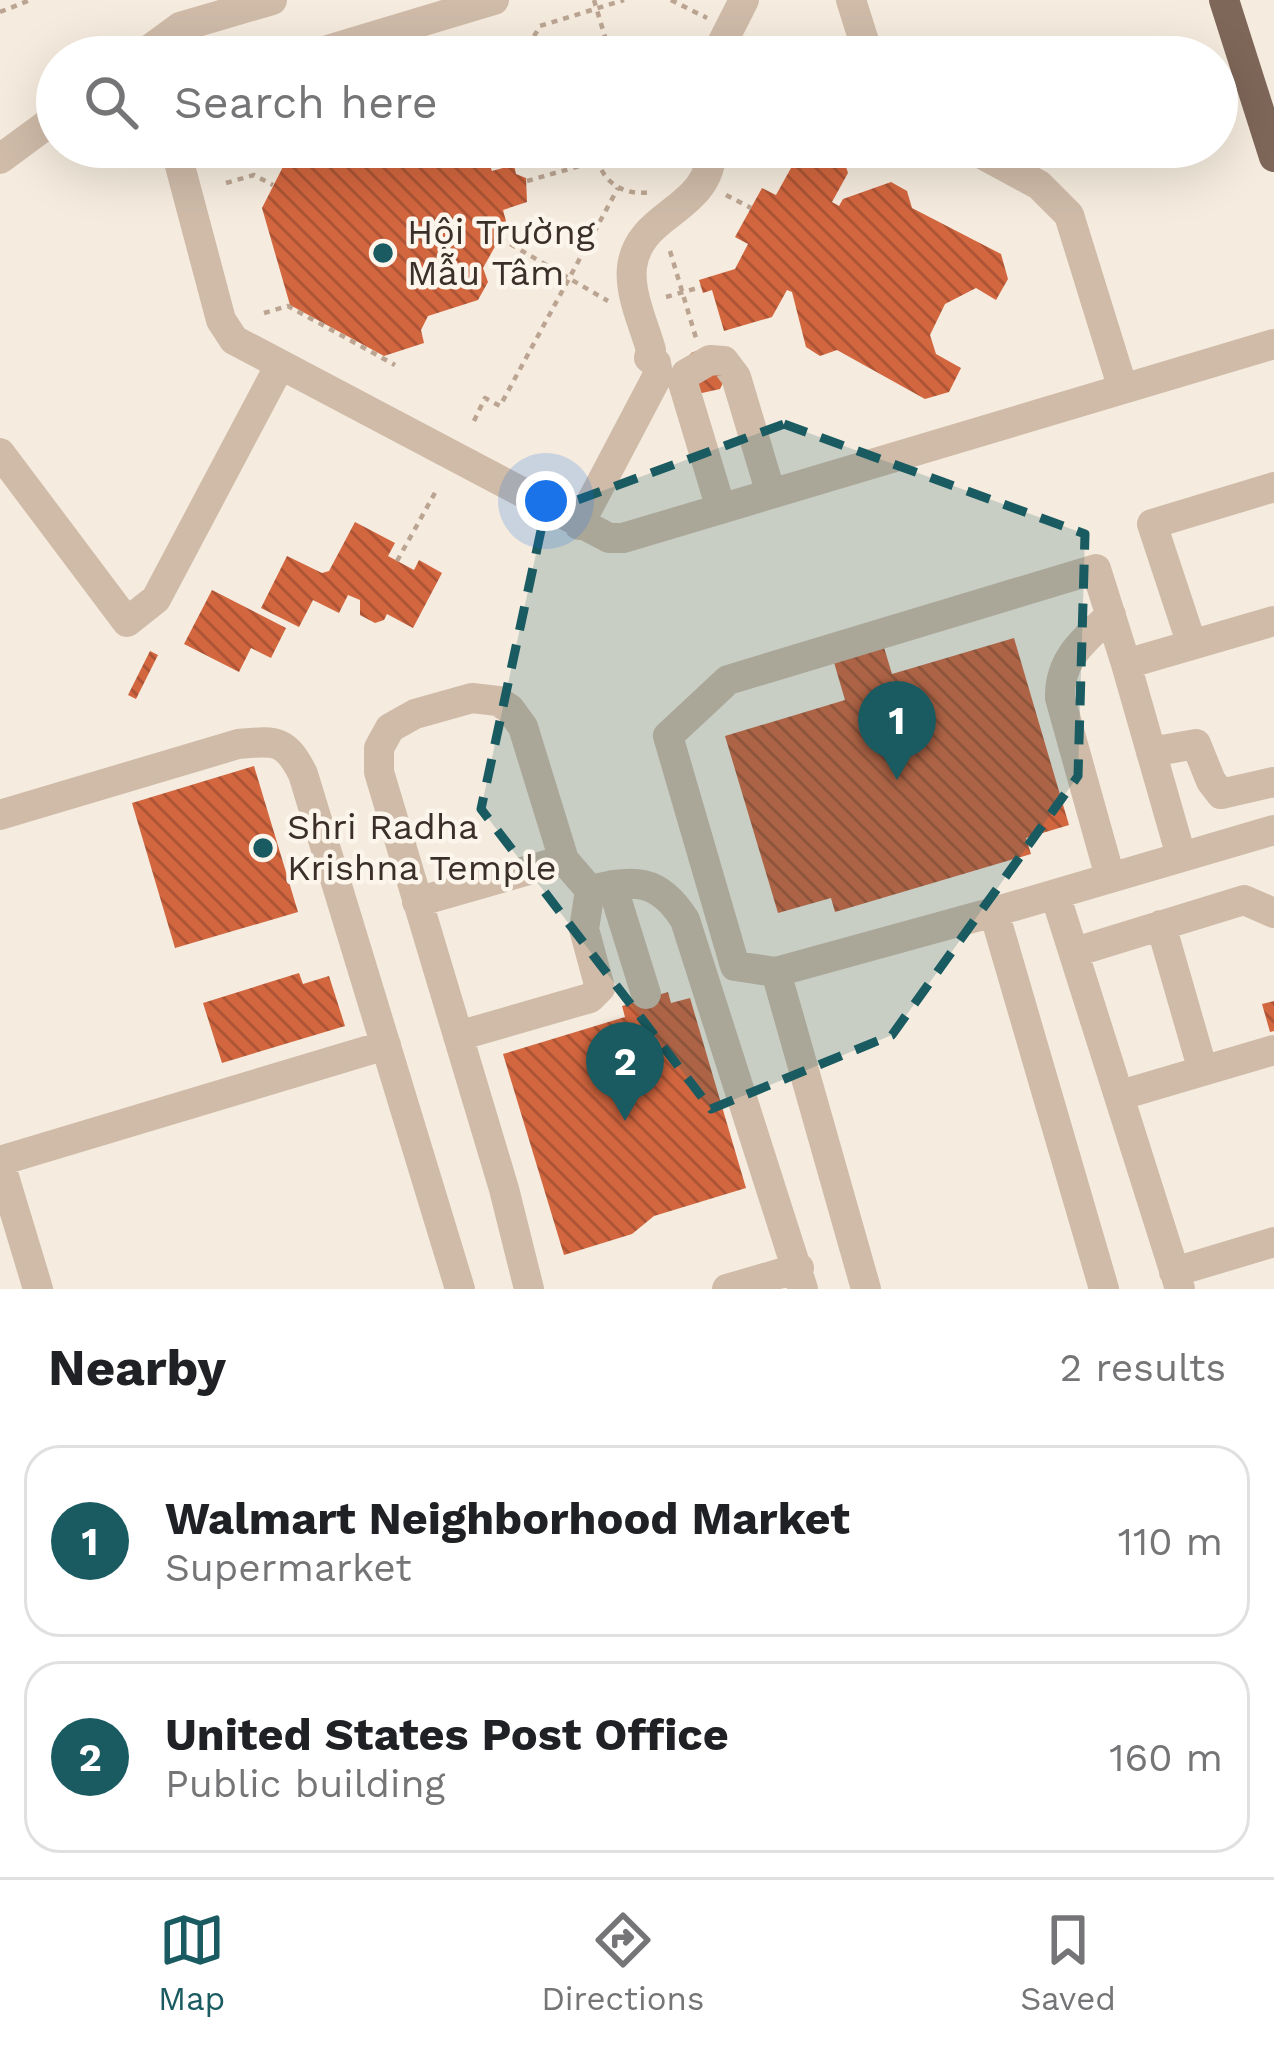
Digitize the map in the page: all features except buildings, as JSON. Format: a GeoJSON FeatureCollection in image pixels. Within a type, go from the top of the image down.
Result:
{"type":"FeatureCollection","features":[{"type":"Feature","properties":{"kind":"main road"},"geometry":{"type":"LineString","coordinates":[[1225,0],[1236,36]]}},
{"type":"Feature","properties":{"kind":"main road"},"geometry":{"type":"LineString","coordinates":[[1238,42],[1274,157]]}},
{"type":"Feature","properties":{"kind":"lane"},"geometry":{"type":"LineString","coordinates":[[169,36],[217,0]]}},
{"type":"Feature","properties":{"kind":"lane"},"geometry":{"type":"LineString","coordinates":[[180,27],[272,0]]}},
{"type":"Feature","properties":{"kind":"lane"},"geometry":{"type":"LineString","coordinates":[[726,36],[744,0]]}},
{"type":"Feature","properties":{"kind":"lane"},"geometry":{"type":"LineString","coordinates":[[851,0],[862,36]]}},
{"type":"Feature","properties":{"kind":"lane"},"geometry":{"type":"LineString","coordinates":[[370,36],[475,3]]}},
{"type":"Feature","properties":{"kind":"lane"},"geometry":{"type":"LineString","coordinates":[[0,159],[36,132]]}},
{"type":"Feature","properties":{"kind":"lane"},"geometry":{"type":"LineString","coordinates":[[179,168],[223,325],[234,340],[609,538],[623,538],[1274,344]]}},
{"type":"Feature","properties":{"kind":"lane"},"geometry":{"type":"LineString","coordinates":[[710,168],[704,183],[644,236],[631,271],[633,317],[651,350],[650,358],[671,378],[721,509]]}},
{"type":"Feature","properties":{"kind":"lane"},"geometry":{"type":"LineString","coordinates":[[1009,168],[1039,184],[1069,215],[1123,389]]}},
{"type":"Feature","properties":{"kind":"lane"},"geometry":{"type":"LineString","coordinates":[[579,525],[671,378],[710,360],[731,366],[771,494]]}},
{"type":"Feature","properties":{"kind":"lane"},"geometry":{"type":"LineString","coordinates":[[0,453],[127,622],[156,599],[280,365]]}},
{"type":"Feature","properties":{"kind":"lane"},"geometry":{"type":"LineString","coordinates":[[1192,645],[1152,524],[1274,488]]}},
{"type":"Feature","properties":{"kind":"lane"},"geometry":{"type":"LineString","coordinates":[[1180,856],[1096,569],[728,680],[668,736],[735,967],[776,972],[1274,830]]}},
{"type":"Feature","properties":{"kind":"lane"},"geometry":{"type":"LineString","coordinates":[[1110,877],[1060,698],[1059,676],[1073,651],[1111,615]]}},
{"type":"Feature","properties":{"kind":"lane"},"geometry":{"type":"LineString","coordinates":[[1126,664],[1274,621]]}},
{"type":"Feature","properties":{"kind":"lane"},"geometry":{"type":"LineString","coordinates":[[529,1289],[378,759],[383,737],[391,728],[415,714],[472,698],[498,701],[510,709],[523,727],[564,860],[601,888],[646,994]]}},
{"type":"Feature","properties":{"kind":"lane"},"geometry":{"type":"LineString","coordinates":[[0,815],[238,744],[275,741],[292,753],[303,774],[460,1289]]}},
{"type":"Feature","properties":{"kind":"lane"},"geometry":{"type":"LineString","coordinates":[[1151,752],[1196,745],[1221,794],[1274,782]]}},
{"type":"Feature","properties":{"kind":"lane"},"geometry":{"type":"LineString","coordinates":[[417,902],[564,860]]}},
{"type":"Feature","properties":{"kind":"lane"},"geometry":{"type":"LineString","coordinates":[[601,888],[632,880],[664,895],[685,920],[801,1279],[727,1289]]}},
{"type":"Feature","properties":{"kind":"lane"},"geometry":{"type":"LineString","coordinates":[[458,1036],[597,994],[600,978],[584,929],[601,888]]}},
{"type":"Feature","properties":{"kind":"lane"},"geometry":{"type":"LineString","coordinates":[[1055,894],[1174,1284],[1274,1242]]}},
{"type":"Feature","properties":{"kind":"lane"},"geometry":{"type":"LineString","coordinates":[[1076,952],[1244,900],[1274,913]]}},
{"type":"Feature","properties":{"kind":"lane"},"geometry":{"type":"LineString","coordinates":[[994,912],[1105,1289]]}},
{"type":"Feature","properties":{"kind":"lane"},"geometry":{"type":"LineString","coordinates":[[1161,925],[1204,1071]]}},
{"type":"Feature","properties":{"kind":"lane"},"geometry":{"type":"LineString","coordinates":[[776,972],[866,1289]]}},
{"type":"Feature","properties":{"kind":"lane"},"geometry":{"type":"LineString","coordinates":[[38,1289],[0,1162],[386,1046]]}},
{"type":"Feature","properties":{"kind":"lane"},"geometry":{"type":"LineString","coordinates":[[1120,1095],[1274,1050]]}},
{"type":"Feature","properties":{"kind":"path"},"geometry":{"type":"LineString","coordinates":[[0,12],[29,0]]}},
{"type":"Feature","properties":{"kind":"path"},"geometry":{"type":"LineString","coordinates":[[594,0],[605,36]]}},
{"type":"Feature","properties":{"kind":"path"},"geometry":{"type":"LineString","coordinates":[[534,36],[540,26],[624,0]]}},
{"type":"Feature","properties":{"kind":"path"},"geometry":{"type":"LineString","coordinates":[[671,0],[710,20]]}},
{"type":"Feature","properties":{"kind":"path"},"geometry":{"type":"LineString","coordinates":[[527,181],[572,168]]}},
{"type":"Feature","properties":{"kind":"path"},"geometry":{"type":"LineString","coordinates":[[600,168],[628,193]]}},
{"type":"Feature","properties":{"kind":"path"},"geometry":{"type":"LineString","coordinates":[[226,183],[254,176],[273,185]]}},
{"type":"Feature","properties":{"kind":"path"},"geometry":{"type":"LineString","coordinates":[[474,421],[484,398],[500,406],[618,188]]}},
{"type":"Feature","properties":{"kind":"path"},"geometry":{"type":"LineString","coordinates":[[716,189],[751,208]]}},
{"type":"Feature","properties":{"kind":"path"},"geometry":{"type":"LineString","coordinates":[[500,238],[633,317]]}},
{"type":"Feature","properties":{"kind":"path"},"geometry":{"type":"LineString","coordinates":[[669,250],[699,350]]}},
{"type":"Feature","properties":{"kind":"path"},"geometry":{"type":"LineString","coordinates":[[664,298],[701,287]]}},
{"type":"Feature","properties":{"kind":"path"},"geometry":{"type":"LineString","coordinates":[[264,313],[288,306],[395,365]]}},
{"type":"Feature","properties":{"kind":"path"},"geometry":{"type":"LineString","coordinates":[[397,561],[436,491]]}},
{"type":"Feature","properties":{"kind":"highlighted area"},"geometry":{"type":"Polygon","coordinates":[[[784,424],[1085,534],[1078,776],[892,1035],[711,1109],[481,809],[545,512],[784,424]]]}},
{"type":"Feature","properties":{"kind":"place","name":"Hội Trường Mẫu Tâm"},"geometry":{"type":"Point","coordinates":[383,253]}},
{"type":"Feature","properties":{"kind":"place","name":"Walmart Neighborhood Market"},"geometry":{"type":"Point","coordinates":[897,780]}},
{"type":"Feature","properties":{"kind":"place","name":"Shri Radha Krishna Temple"},"geometry":{"type":"Point","coordinates":[263,848]}},
{"type":"Feature","properties":{"kind":"place","name":"United States Post Office"},"geometry":{"type":"Point","coordinates":[625,1121]}}]}
